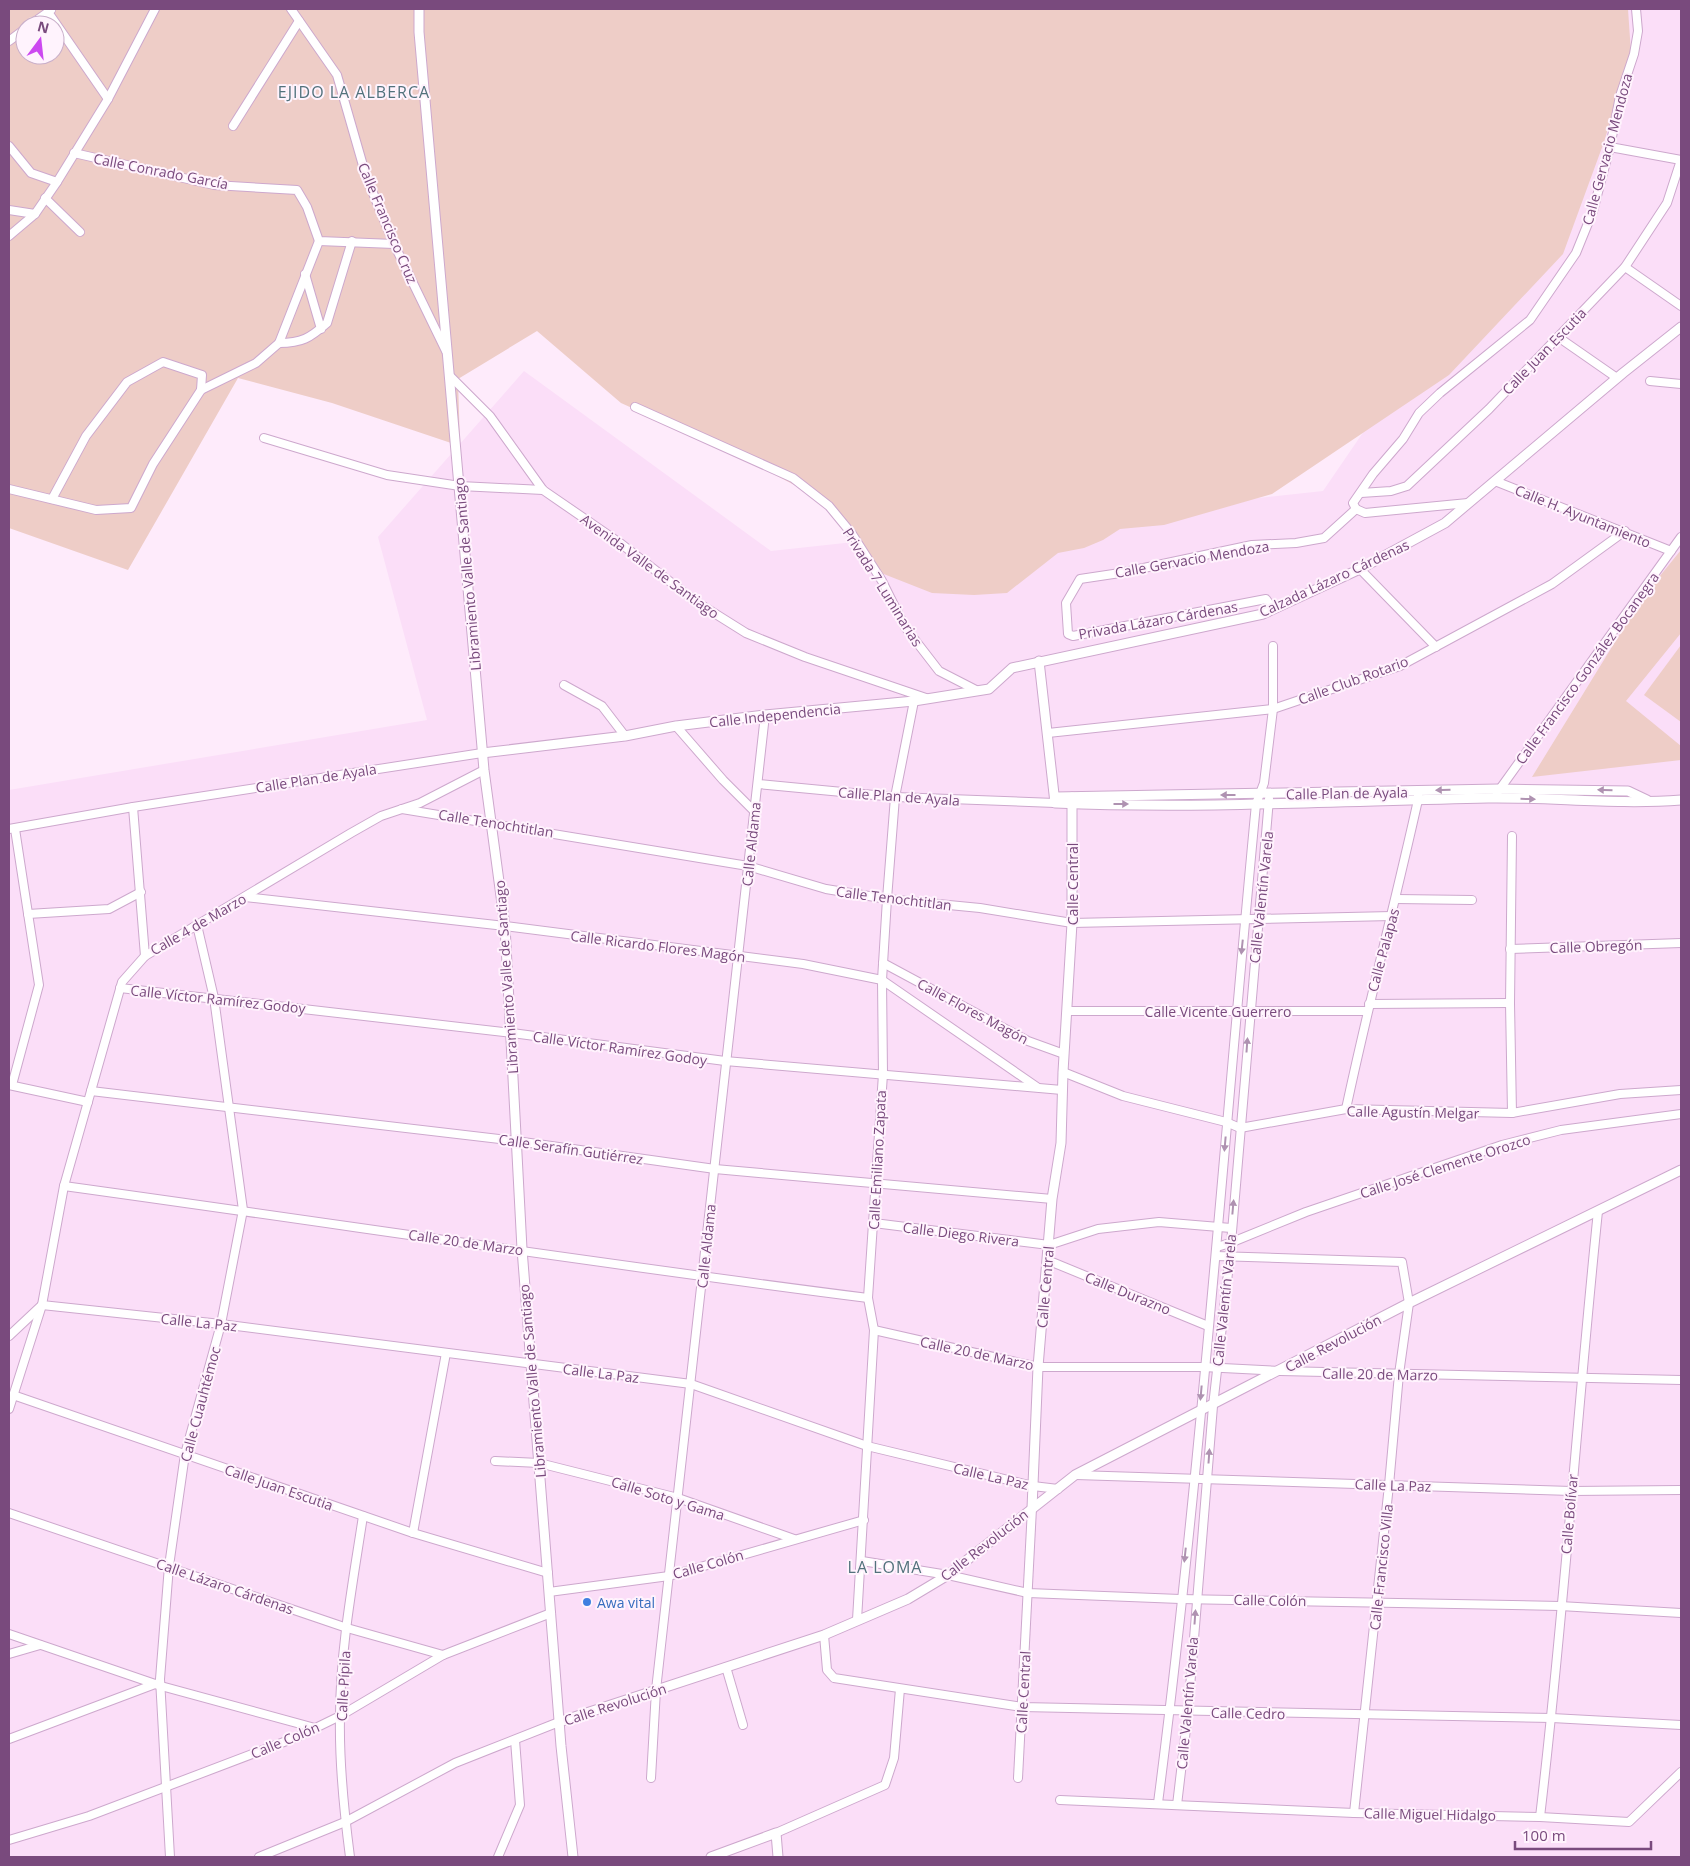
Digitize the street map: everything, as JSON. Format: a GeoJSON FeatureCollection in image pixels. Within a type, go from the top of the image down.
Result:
{"type":"FeatureCollection","features":[{"type":"Feature","properties":{"kind":"street"},"geometry":{"type":"LineString","coordinates":[[9,236],[35,214],[57,182],[108,100],[155,9]]}},
{"type":"Feature","properties":{"kind":"street","name":"Calle Francisco Cruz"},"geometry":{"type":"LineString","coordinates":[[291,9],[337,75],[366,176],[394,244],[449,357]]}},
{"type":"Feature","properties":{"kind":"street","name":"Libramiento Valle de Santiago"},"geometry":{"type":"LineString","coordinates":[[419,9],[419,32],[449,357],[482,752],[505,926],[522,1249],[549,1592],[573,1857]]}},
{"type":"Feature","properties":{"kind":"street","name":"Calle Gervacio Mendoza"},"geometry":{"type":"LineString","coordinates":[[1068,634],[1066,603],[1080,579],[1120,573],[1252,545],[1296,543],[1324,538],[1356,509],[1353,503],[1373,474],[1403,439],[1419,413],[1440,393],[1530,320],[1576,252],[1593,211],[1610,147],[1620,96],[1634,54],[1638,31],[1636,9]]}},
{"type":"Feature","properties":{"kind":"street"},"geometry":{"type":"LineString","coordinates":[[50,10],[108,100]]}},
{"type":"Feature","properties":{"kind":"street"},"geometry":{"type":"LineString","coordinates":[[233,126],[299,21]]}},
{"type":"Feature","properties":{"kind":"street"},"geometry":{"type":"LineString","coordinates":[[9,146],[31,173],[57,182]]}},
{"type":"Feature","properties":{"kind":"street"},"geometry":{"type":"LineString","coordinates":[[1610,147],[1681,160]]}},
{"type":"Feature","properties":{"kind":"street","name":"Calle Conrado García"},"geometry":{"type":"LineString","coordinates":[[74,153],[214,185],[297,190],[307,207],[318,241]]}},
{"type":"Feature","properties":{"kind":"street","name":"Calle Juan Escutia"},"geometry":{"type":"LineString","coordinates":[[1360,493],[1391,491],[1406,486],[1489,409],[1625,267],[1667,203],[1681,160]]}},
{"type":"Feature","properties":{"kind":"street"},"geometry":{"type":"LineString","coordinates":[[46,198],[80,232]]}},
{"type":"Feature","properties":{"kind":"street"},"geometry":{"type":"LineString","coordinates":[[9,210],[35,214]]}},
{"type":"Feature","properties":{"kind":"street"},"geometry":{"type":"LineString","coordinates":[[201,390],[256,363],[279,343],[318,241],[394,244]]}},
{"type":"Feature","properties":{"kind":"street"},"geometry":{"type":"LineString","coordinates":[[279,343],[298,343],[321,329],[327,323],[352,242]]}},
{"type":"Feature","properties":{"kind":"street"},"geometry":{"type":"LineString","coordinates":[[1625,267],[1681,306]]}},
{"type":"Feature","properties":{"kind":"street"},"geometry":{"type":"LineString","coordinates":[[305,274],[321,329]]}},
{"type":"Feature","properties":{"kind":"street","name":"Calzada Lázaro Cárdenas"},"geometry":{"type":"LineString","coordinates":[[926,698],[989,689],[1012,668],[1039,661],[1263,614],[1360,569],[1445,523],[1617,378],[1681,327]]}},
{"type":"Feature","properties":{"kind":"street"},"geometry":{"type":"LineString","coordinates":[[1558,337],[1617,378]]}},
{"type":"Feature","properties":{"kind":"street"},"geometry":{"type":"LineString","coordinates":[[9,489],[96,510],[131,508],[153,464],[201,390],[202,375],[163,362],[127,382],[86,436],[52,499]]}},
{"type":"Feature","properties":{"kind":"street","name":"Avenida Valle de Santiago"},"geometry":{"type":"LineString","coordinates":[[450,377],[490,416],[544,490],[620,542],[695,602],[746,633],[805,657],[926,698]]}},
{"type":"Feature","properties":{"kind":"street"},"geometry":{"type":"LineString","coordinates":[[1650,381],[1681,384]]}},
{"type":"Feature","properties":{"kind":"street","name":"Privada 7 Luminarias"},"geometry":{"type":"LineString","coordinates":[[635,407],[793,478],[830,506],[852,534],[882,581],[905,627],[939,671],[976,690]]}},
{"type":"Feature","properties":{"kind":"street"},"geometry":{"type":"LineString","coordinates":[[264,438],[387,475],[460,486],[544,490]]}},
{"type":"Feature","properties":{"kind":"street","name":"Calle H. Ayuntamiento"},"geometry":{"type":"LineString","coordinates":[[1494,481],[1625,531],[1671,551]]}},
{"type":"Feature","properties":{"kind":"street"},"geometry":{"type":"LineString","coordinates":[[1356,509],[1365,513],[1468,504]]}},
{"type":"Feature","properties":{"kind":"street","name":"Calle Club Rotario"},"geometry":{"type":"LineString","coordinates":[[1048,733],[1273,709],[1400,666],[1552,584],[1625,531]]}},
{"type":"Feature","properties":{"kind":"street","name":"Calle Francisco González Bocanegra"},"geometry":{"type":"LineString","coordinates":[[1493,798],[1681,537]]}},
{"type":"Feature","properties":{"kind":"street"},"geometry":{"type":"LineString","coordinates":[[1360,569],[1436,647]]}},
{"type":"Feature","properties":{"kind":"street","name":"Privada Lázaro Cárdenas"},"geometry":{"type":"LineString","coordinates":[[1068,634],[1073,636],[1266,599],[1273,609]]}},
{"type":"Feature","properties":{"kind":"street"},"geometry":{"type":"LineString","coordinates":[[1261,798],[1273,709],[1273,646]]}},
{"type":"Feature","properties":{"kind":"street"},"geometry":{"type":"LineString","coordinates":[[1039,661],[1055,800]]}},
{"type":"Feature","properties":{"kind":"street"},"geometry":{"type":"LineString","coordinates":[[564,685],[602,706],[625,736]]}},
{"type":"Feature","properties":{"kind":"street","name":"Calle Independencia"},"geometry":{"type":"LineString","coordinates":[[625,736],[676,726],[926,698]]}},
{"type":"Feature","properties":{"kind":"street","name":"Calle Emiliano Zapata"},"geometry":{"type":"LineString","coordinates":[[857,1620],[862,1561],[874,1330],[868,1298],[874,1223],[874,1182],[883,1074],[883,963],[895,798],[914,700]]}},
{"type":"Feature","properties":{"kind":"street","name":"Calle Aldama"},"geometry":{"type":"LineString","coordinates":[[651,1778],[656,1690],[725,1062],[740,956],[765,715]]}},
{"type":"Feature","properties":{"kind":"street"},"geometry":{"type":"LineString","coordinates":[[676,726],[722,780],[754,811]]}},
{"type":"Feature","properties":{"kind":"street","name":"Calle Plan de Ayala"},"geometry":{"type":"LineString","coordinates":[[12,829],[133,807],[482,752],[625,736]]}},
{"type":"Feature","properties":{"kind":"street","name":"Calle 4 de Marzo"},"geometry":{"type":"LineString","coordinates":[[42,1305],[64,1186],[122,982],[145,956],[351,833],[381,816],[420,803],[484,770]]}},
{"type":"Feature","properties":{"kind":"street","name":"Calle Plan de Ayala"},"geometry":{"type":"LineString","coordinates":[[758,784],[895,798],[1041,802],[1055,800],[1418,795],[1652,802],[1681,800]]}},
{"type":"Feature","properties":{"kind":"street","name":"Calle Plan de Ayala"},"geometry":{"type":"LineString","coordinates":[[1261,798],[1270,804],[1500,789],[1628,791],[1652,802]]}},
{"type":"Feature","properties":{"kind":"street","name":"Calle Palapas"},"geometry":{"type":"LineString","coordinates":[[1346,1109],[1368,1008],[1396,899],[1418,795]]}},
{"type":"Feature","properties":{"kind":"street","name":"Calle Valentín Varela"},"geometry":{"type":"LineString","coordinates":[[1158,1803],[1170,1712],[1216,1256],[1235,1011],[1261,798],[1270,804],[1249,1011],[1230,1255],[1213,1406],[1188,1712],[1177,1805]]}},
{"type":"Feature","properties":{"kind":"street","name":"Calle Central"},"geometry":{"type":"LineString","coordinates":[[1018,1778],[1038,1367],[1052,1199],[1061,1142],[1062,1072],[1068,1011],[1072,923],[1072,800]]}},
{"type":"Feature","properties":{"kind":"street"},"geometry":{"type":"LineString","coordinates":[[133,807],[145,956]]}},
{"type":"Feature","properties":{"kind":"street","name":"Calle Tenochtitlan"},"geometry":{"type":"LineString","coordinates":[[402,808],[748,866],[826,889],[887,900],[980,908],[1072,923],[1392,916]]}},
{"type":"Feature","properties":{"kind":"street"},"geometry":{"type":"LineString","coordinates":[[12,829],[39,985],[10,1085],[88,1102]]}},
{"type":"Feature","properties":{"kind":"street"},"geometry":{"type":"LineString","coordinates":[[1512,836],[1510,949],[1512,1113]]}},
{"type":"Feature","properties":{"kind":"street"},"geometry":{"type":"LineString","coordinates":[[28,914],[109,909],[141,892]]}},
{"type":"Feature","properties":{"kind":"street","name":"Calle Ricardo Flores Magón"},"geometry":{"type":"LineString","coordinates":[[245,897],[505,926],[803,964],[882,980],[1037,1087]]}},
{"type":"Feature","properties":{"kind":"street"},"geometry":{"type":"LineString","coordinates":[[1396,899],[1472,900]]}},
{"type":"Feature","properties":{"kind":"street","name":"Calle Cuauhtémoc"},"geometry":{"type":"LineString","coordinates":[[170,1857],[168,1786],[158,1685],[169,1566],[185,1454],[221,1324],[243,1210],[214,998],[197,926]]}},
{"type":"Feature","properties":{"kind":"street","name":"Calle Obregón"},"geometry":{"type":"LineString","coordinates":[[1510,949],[1681,943]]}},
{"type":"Feature","properties":{"kind":"street","name":"Calle Flores Magón"},"geometry":{"type":"LineString","coordinates":[[883,963],[1028,1041],[1064,1054]]}},
{"type":"Feature","properties":{"kind":"street","name":"Calle Víctor Ramírez Godoy"},"geometry":{"type":"LineString","coordinates":[[120,988],[512,1033],[725,1062],[1062,1090]]}},
{"type":"Feature","properties":{"kind":"street","name":"Calle Vicente Guerrero"},"geometry":{"type":"LineString","coordinates":[[1068,1011],[1249,1011],[1510,1003]]}},
{"type":"Feature","properties":{"kind":"street"},"geometry":{"type":"LineString","coordinates":[[1062,1072],[1123,1096],[1226,1122],[1240,1128]]}},
{"type":"Feature","properties":{"kind":"street","name":"Calle Agustín Melgar"},"geometry":{"type":"LineString","coordinates":[[1240,1128],[1346,1109],[1512,1113],[1620,1094],[1681,1090]]}},
{"type":"Feature","properties":{"kind":"street","name":"Calle Serafín Gutiérrez"},"geometry":{"type":"LineString","coordinates":[[91,1091],[516,1141],[714,1169],[1052,1199]]}},
{"type":"Feature","properties":{"kind":"street","name":"Calle José Clemente Orozco"},"geometry":{"type":"LineString","coordinates":[[1216,1247],[1230,1244],[1306,1212],[1502,1145],[1562,1130],[1681,1114]]}},
{"type":"Feature","properties":{"kind":"street","name":"Calle Revolución"},"geometry":{"type":"LineString","coordinates":[[259,1857],[345,1822],[455,1763],[560,1722],[824,1635],[908,1599],[948,1575],[990,1544],[1032,1508],[1076,1475],[1213,1406],[1409,1303],[1681,1170]]}},
{"type":"Feature","properties":{"kind":"street","name":"Calle 20 de Marzo"},"geometry":{"type":"LineString","coordinates":[[64,1186],[522,1249],[702,1277],[868,1298]]}},
{"type":"Feature","properties":{"kind":"street","name":"Calle Bolívar"},"geometry":{"type":"LineString","coordinates":[[1540,1817],[1552,1718],[1560,1606],[1598,1211]]}},
{"type":"Feature","properties":{"kind":"street"},"geometry":{"type":"LineString","coordinates":[[1049,1245],[1098,1230],[1159,1222],[1231,1228]]}},
{"type":"Feature","properties":{"kind":"street","name":"Calle Diego Rivera"},"geometry":{"type":"LineString","coordinates":[[874,1223],[1049,1245]]}},
{"type":"Feature","properties":{"kind":"street"},"geometry":{"type":"LineString","coordinates":[[1216,1256],[1230,1255]]}},
{"type":"Feature","properties":{"kind":"street","name":"Calle Francisco Villa"},"geometry":{"type":"LineString","coordinates":[[1230,1255],[1402,1262],[1409,1303],[1399,1374],[1354,1813]]}},
{"type":"Feature","properties":{"kind":"street","name":"Calle Durazno"},"geometry":{"type":"LineString","coordinates":[[1047,1260],[1208,1326]]}},
{"type":"Feature","properties":{"kind":"street"},"geometry":{"type":"LineString","coordinates":[[9,1336],[42,1305]]}},
{"type":"Feature","properties":{"kind":"street"},"geometry":{"type":"LineString","coordinates":[[9,1409],[42,1305]]}},
{"type":"Feature","properties":{"kind":"street","name":"Calle La Paz"},"geometry":{"type":"LineString","coordinates":[[42,1305],[221,1324],[691,1384],[868,1446],[1033,1486],[1058,1489]]}},
{"type":"Feature","properties":{"kind":"street","name":"Calle 20 de Marzo"},"geometry":{"type":"LineString","coordinates":[[874,1330],[1038,1367],[1218,1367],[1280,1371],[1681,1380]]}},
{"type":"Feature","properties":{"kind":"street"},"geometry":{"type":"LineString","coordinates":[[412,1533],[446,1353]]}},
{"type":"Feature","properties":{"kind":"street","name":"Calle Juan Escutia"},"geometry":{"type":"LineString","coordinates":[[13,1395],[412,1533],[548,1573]]}},
{"type":"Feature","properties":{"kind":"street","name":"Calle Soto y Gama"},"geometry":{"type":"LineString","coordinates":[[496,1461],[539,1463],[678,1498],[794,1539]]}},
{"type":"Feature","properties":{"kind":"street","name":"Calle La Paz"},"geometry":{"type":"LineString","coordinates":[[1076,1475],[1571,1491],[1681,1490]]}},
{"type":"Feature","properties":{"kind":"street","name":"Calle Lázaro Cárdenas"},"geometry":{"type":"LineString","coordinates":[[9,1512],[346,1628],[443,1655]]}},
{"type":"Feature","properties":{"kind":"street","name":"Calle Pípila"},"geometry":{"type":"LineString","coordinates":[[350,1857],[345,1822],[340,1716],[346,1628],[363,1516]]}},
{"type":"Feature","properties":{"kind":"street","name":"Calle Colón"},"geometry":{"type":"LineString","coordinates":[[549,1592],[669,1576],[864,1520]]}},
{"type":"Feature","properties":{"kind":"street","name":"Calle Colón"},"geometry":{"type":"LineString","coordinates":[[862,1561],[948,1575],[1028,1593],[1180,1599],[1560,1606],[1681,1613]]}},
{"type":"Feature","properties":{"kind":"street","name":"Calle Colón"},"geometry":{"type":"LineString","coordinates":[[9,1840],[89,1816],[315,1728],[340,1716],[443,1655],[551,1613]]}},
{"type":"Feature","properties":{"kind":"street"},"geometry":{"type":"LineString","coordinates":[[9,1634],[158,1685],[315,1728]]}},
{"type":"Feature","properties":{"kind":"street","name":"Calle Cedro"},"geometry":{"type":"LineString","coordinates":[[824,1635],[827,1670],[834,1678],[1022,1707],[1170,1712],[1552,1718],[1681,1725]]}},
{"type":"Feature","properties":{"kind":"street"},"geometry":{"type":"LineString","coordinates":[[9,1654],[40,1645]]}},
{"type":"Feature","properties":{"kind":"street"},"geometry":{"type":"LineString","coordinates":[[726,1667],[743,1725]]}},
{"type":"Feature","properties":{"kind":"street"},"geometry":{"type":"LineString","coordinates":[[9,1739],[158,1685]]}},
{"type":"Feature","properties":{"kind":"street"},"geometry":{"type":"LineString","coordinates":[[711,1857],[776,1833],[885,1785],[894,1758],[900,1689]]}},
{"type":"Feature","properties":{"kind":"street"},"geometry":{"type":"LineString","coordinates":[[498,1857],[520,1805],[515,1740]]}},
{"type":"Feature","properties":{"kind":"street","name":"Calle Miguel Hidalgo"},"geometry":{"type":"LineString","coordinates":[[1060,1800],[1354,1813],[1540,1817],[1629,1822],[1681,1772]]}},
{"type":"Feature","properties":{"kind":"street"},"geometry":{"type":"LineString","coordinates":[[776,1833],[778,1857]]}},
{"type":"Feature","properties":{"kind":"shaded area"},"geometry":{"type":"Polygon","coordinates":[[[9,9],[1628,9],[1631,53],[1604,142],[1563,254],[1449,375],[1272,494],[1164,525],[1120,529],[1103,540],[1084,548],[1058,553],[1007,593],[974,595],[932,593],[871,569],[850,531],[819,498],[747,460],[621,403],[537,331],[458,379],[460,446],[332,403],[238,378],[128,570],[9,528],[9,9]]]}},
{"type":"Feature","properties":{"kind":"shaded area"},"geometry":{"type":"Polygon","coordinates":[[[1577,9],[1681,9],[1681,1857],[9,1857],[9,790],[427,720],[378,537],[524,371],[771,551],[1323,491],[1522,200],[1577,9]]]}},
{"type":"Feature","properties":{"kind":"shaded area"},"geometry":{"type":"Polygon","coordinates":[[[1681,550],[1681,633],[1626,701],[1681,746],[1681,760],[1532,777],[1642,598],[1681,550]]]}},
{"type":"Feature","properties":{"kind":"shaded area"},"geometry":{"type":"Polygon","coordinates":[[[1681,645],[1681,722],[1644,695],[1681,645]]]}},
{"type":"Feature","properties":{"kind":"place","name":"Awa vital"},"geometry":{"type":"Point","coordinates":[587,1602]}},
{"type":"Feature","properties":{"kind":"district","name":"EJIDO LA ALBERCA"},"geometry":{"type":"Point","coordinates":[354,92]}},
{"type":"Feature","properties":{"kind":"district","name":"LA LOMA"},"geometry":{"type":"Point","coordinates":[885,1567]}}]}
